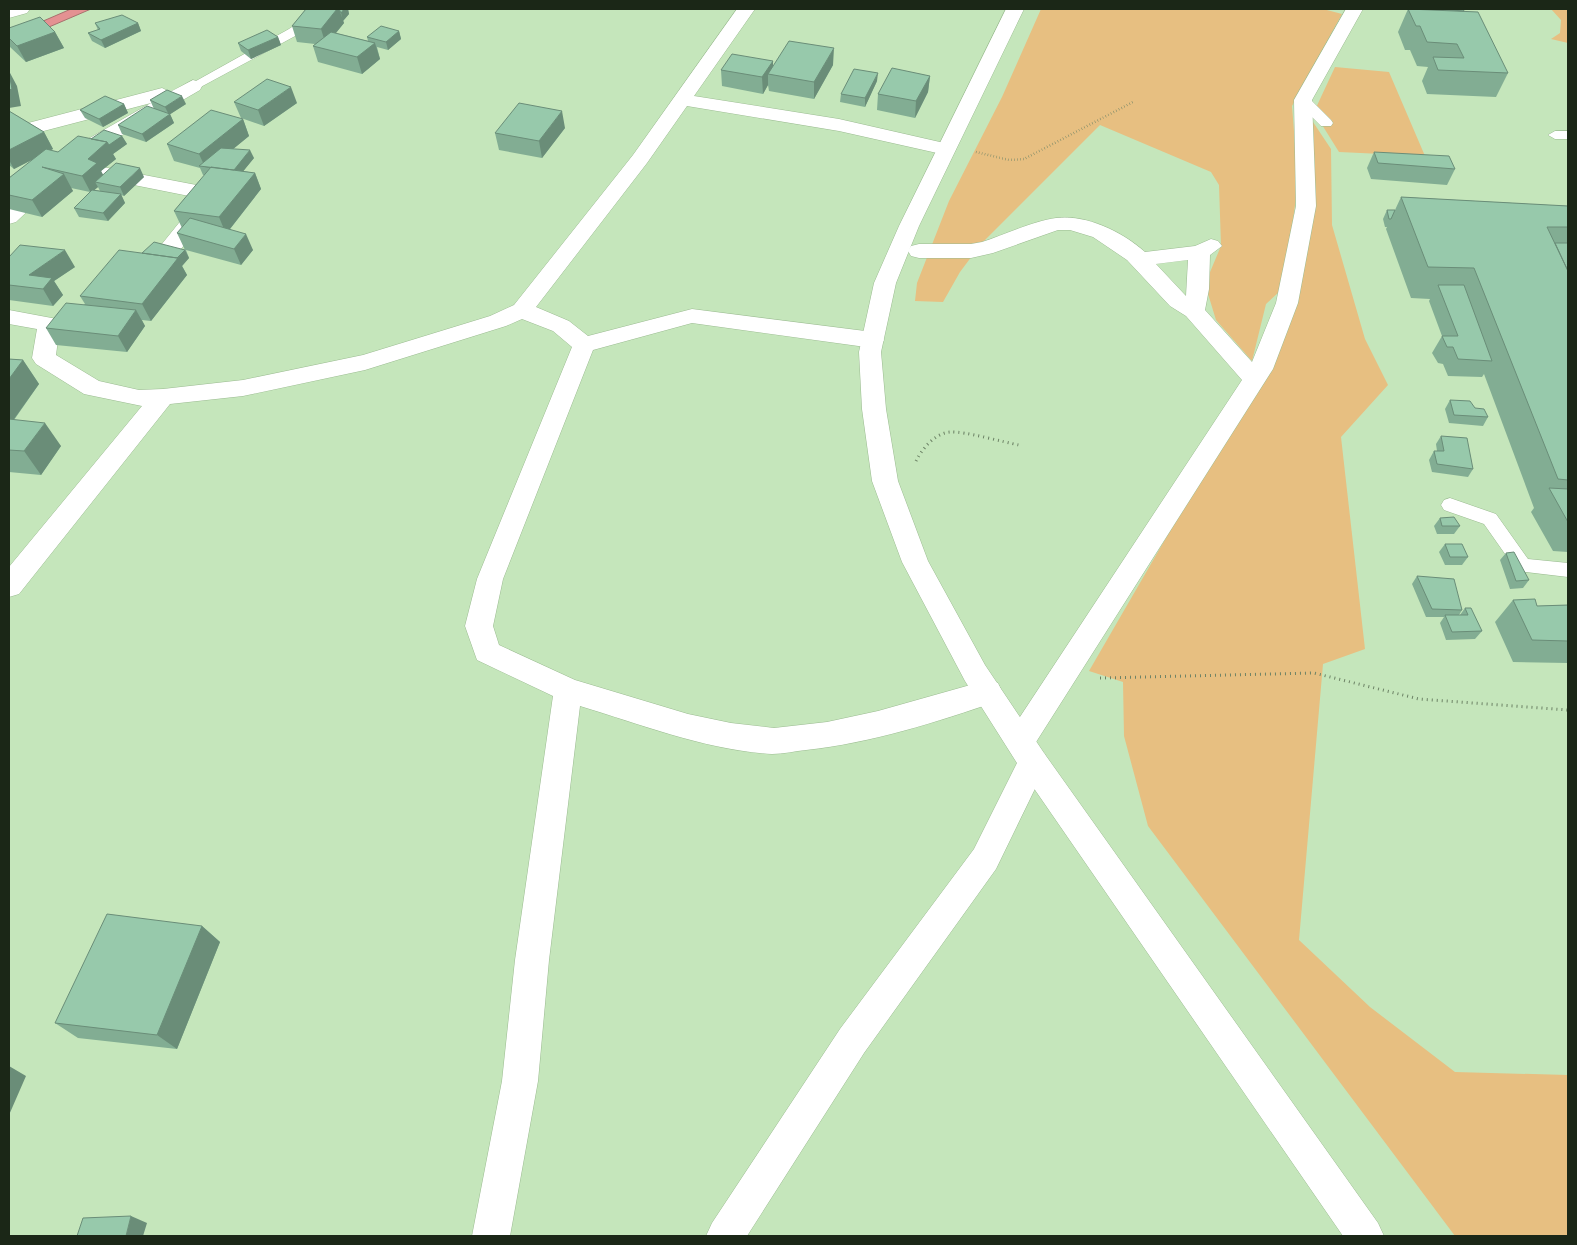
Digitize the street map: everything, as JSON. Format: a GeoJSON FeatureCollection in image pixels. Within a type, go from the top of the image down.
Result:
{"type":"FeatureCollection","features":[{"type":"Feature","properties":{"kind":"street"},"geometry":{"type":"LineString","coordinates":[[9,13],[21,9]]}},
{"type":"Feature","properties":{"kind":"street"},"geometry":{"type":"LineString","coordinates":[[9,317],[49,324],[44,358],[92,388],[139,398],[243,388],[365,362],[498,321],[522,310],[640,158],[746,9]]}},
{"type":"Feature","properties":{"kind":"street"},"geometry":{"type":"LineString","coordinates":[[1015,9],[908,226],[885,283],[870,352],[874,409],[885,478],[915,562],[975,673],[1026,751],[1365,1236]]}},
{"type":"Feature","properties":{"kind":"street"},"geometry":{"type":"LineString","coordinates":[[726,1236],[852,1041],[985,859],[1026,751],[1059,679],[1261,369],[1287,303],[1306,206],[1303,100],[1354,9]]}},
{"type":"Feature","properties":{"kind":"street"},"geometry":{"type":"LineString","coordinates":[[9,134],[193,86]]}},
{"type":"Feature","properties":{"kind":"street"},"geometry":{"type":"LineString","coordinates":[[9,218],[79,152],[193,86]]}},
{"type":"Feature","properties":{"kind":"street"},"geometry":{"type":"LineString","coordinates":[[682,99],[839,125],[946,149]]}},
{"type":"Feature","properties":{"kind":"street"},"geometry":{"type":"LineString","coordinates":[[64,166],[212,194],[194,220],[133,290]]}},
{"type":"Feature","properties":{"kind":"street"},"geometry":{"type":"LineString","coordinates":[[919,251],[971,251],[986,248],[1045,226],[1070,224],[1100,232],[1138,260],[1178,301],[1194,311],[1254,379]]}},
{"type":"Feature","properties":{"kind":"street"},"geometry":{"type":"LineString","coordinates":[[1138,260],[1206,249],[1197,269],[1199,284],[1194,311]]}},
{"type":"Feature","properties":{"kind":"street"},"geometry":{"type":"LineString","coordinates":[[522,310],[561,326],[584,346]]}},
{"type":"Feature","properties":{"kind":"street"},"geometry":{"type":"LineString","coordinates":[[584,346],[692,316],[873,340]]}},
{"type":"Feature","properties":{"kind":"street"},"geometry":{"type":"LineString","coordinates":[[46,346],[70,338]]}},
{"type":"Feature","properties":{"kind":"street"},"geometry":{"type":"LineString","coordinates":[[584,346],[490,579],[479,626],[487,652],[568,690],[688,727],[731,736],[774,741],[827,735],[878,724],[988,692]]}},
{"type":"Feature","properties":{"kind":"street"},"geometry":{"type":"LineString","coordinates":[[9,586],[163,397]]}},
{"type":"Feature","properties":{"kind":"street"},"geometry":{"type":"LineString","coordinates":[[491,1236],[520,1081],[532,960],[568,690]]}},
{"type":"Feature","properties":{"kind":"lane"},"geometry":{"type":"LineString","coordinates":[[193,86],[293,32],[326,9]]}},
{"type":"Feature","properties":{"kind":"lane"},"geometry":{"type":"LineString","coordinates":[[1303,100],[1326,123]]}},
{"type":"Feature","properties":{"kind":"lane"},"geometry":{"type":"LineString","coordinates":[[1450,505],[1490,519],[1523,566],[1568,570]]}},
{"type":"Feature","properties":{"kind":"path"},"geometry":{"type":"LineString","coordinates":[[975,152],[1009,160],[1024,160],[1133,102]]}},
{"type":"Feature","properties":{"kind":"path"},"geometry":{"type":"LineString","coordinates":[[885,478],[910,473],[920,452],[936,437],[950,432],[1019,445]]}},
{"type":"Feature","properties":{"kind":"path"},"geometry":{"type":"LineString","coordinates":[[1059,679],[1314,673],[1419,699],[1568,710]]}},
{"type":"Feature","properties":{"kind":"shaded area"},"geometry":{"type":"Polygon","coordinates":[[[71,9],[91,9],[35,33],[27,28],[71,9]]]}},
{"type":"Feature","properties":{"kind":"shaded area"},"geometry":{"type":"Polygon","coordinates":[[[1041,9],[1323,9],[1342,14],[1292,106],[1298,182],[1291,236],[1280,291],[1266,304],[1252,361],[1216,320],[1205,284],[1221,246],[1219,185],[1211,172],[1100,125],[981,244],[960,272],[943,302],[915,301],[917,283],[949,201],[1002,97],[1041,9]]]}},
{"type":"Feature","properties":{"kind":"shaded area"},"geometry":{"type":"Polygon","coordinates":[[[1551,9],[1568,9],[1568,43],[1551,39],[1560,33],[1561,20],[1551,9]]]}},
{"type":"Feature","properties":{"kind":"shaded area"},"geometry":{"type":"Polygon","coordinates":[[[1335,67],[1389,72],[1425,156],[1339,152],[1314,112],[1335,67]]]}},
{"type":"Feature","properties":{"kind":"shaded area"},"geometry":{"type":"Polygon","coordinates":[[[1309,116],[1331,149],[1332,225],[1365,339],[1388,385],[1341,437],[1365,649],[1323,664],[1299,940],[1370,1007],[1455,1072],[1568,1075],[1568,1236],[1455,1236],[1148,826],[1124,736],[1123,682],[1089,671],[1170,531],[1296,301],[1309,116]]]}},
{"type":"Feature","properties":{"kind":"building"},"geometry":{"type":"Polygon","coordinates":[[[306,9],[337,9],[321,29],[292,26],[306,9]]]}},
{"type":"Feature","properties":{"kind":"building"},"geometry":{"type":"Polygon","coordinates":[[[1408,9],[1478,12],[1508,73],[1438,70],[1433,57],[1464,58],[1457,44],[1427,42],[1420,26],[1416,26],[1408,9]]]}},
{"type":"Feature","properties":{"kind":"building"},"geometry":{"type":"Polygon","coordinates":[[[1439,9],[1463,9],[1464,11],[1439,9]]]}},
{"type":"Feature","properties":{"kind":"building"},"geometry":{"type":"Polygon","coordinates":[[[122,15],[138,23],[101,40],[88,33],[100,29],[95,23],[122,15]]]}},
{"type":"Feature","properties":{"kind":"building"},"geometry":{"type":"Polygon","coordinates":[[[40,17],[55,32],[17,46],[9,38],[9,28],[40,17]]]}},
{"type":"Feature","properties":{"kind":"building"},"geometry":{"type":"Polygon","coordinates":[[[381,26],[399,31],[386,42],[367,37],[381,26]]]}},
{"type":"Feature","properties":{"kind":"building"},"geometry":{"type":"Polygon","coordinates":[[[267,30],[278,37],[248,50],[238,43],[267,30]]]}},
{"type":"Feature","properties":{"kind":"building"},"geometry":{"type":"Polygon","coordinates":[[[331,32],[375,43],[357,57],[313,46],[331,32]]]}},
{"type":"Feature","properties":{"kind":"building"},"geometry":{"type":"Polygon","coordinates":[[[789,41],[834,48],[814,82],[768,74],[789,41]]]}},
{"type":"Feature","properties":{"kind":"building"},"geometry":{"type":"Polygon","coordinates":[[[732,54],[773,61],[762,77],[721,70],[732,54]]]}},
{"type":"Feature","properties":{"kind":"building"},"geometry":{"type":"Polygon","coordinates":[[[892,68],[930,76],[916,101],[878,94],[892,68]]]}},
{"type":"Feature","properties":{"kind":"building"},"geometry":{"type":"Polygon","coordinates":[[[854,69],[878,73],[865,98],[841,94],[854,69]]]}},
{"type":"Feature","properties":{"kind":"building"},"geometry":{"type":"Polygon","coordinates":[[[9,73],[12,89],[9,90],[9,73]]]}},
{"type":"Feature","properties":{"kind":"building"},"geometry":{"type":"Polygon","coordinates":[[[267,79],[291,87],[258,110],[234,102],[267,79]]]}},
{"type":"Feature","properties":{"kind":"building"},"geometry":{"type":"Polygon","coordinates":[[[167,90],[182,96],[165,107],[150,100],[167,90]]]}},
{"type":"Feature","properties":{"kind":"building"},"geometry":{"type":"Polygon","coordinates":[[[105,96],[124,104],[99,119],[80,110],[105,96]]]}},
{"type":"Feature","properties":{"kind":"building"},"geometry":{"type":"Polygon","coordinates":[[[519,103],[562,111],[539,141],[495,133],[519,103]]]}},
{"type":"Feature","properties":{"kind":"building"},"geometry":{"type":"Polygon","coordinates":[[[147,106],[170,114],[142,134],[118,125],[147,106]]]}},
{"type":"Feature","properties":{"kind":"building"},"geometry":{"type":"Polygon","coordinates":[[[211,110],[243,119],[199,154],[167,144],[211,110]]]}},
{"type":"Feature","properties":{"kind":"building"},"geometry":{"type":"Polygon","coordinates":[[[9,111],[44,132],[9,150],[9,111]]]}},
{"type":"Feature","properties":{"kind":"building"},"geometry":{"type":"Polygon","coordinates":[[[104,130],[122,136],[109,145],[107,142],[91,139],[104,130]]]}},
{"type":"Feature","properties":{"kind":"building"},"geometry":{"type":"Polygon","coordinates":[[[78,136],[107,142],[88,159],[97,163],[82,176],[42,167],[64,174],[32,200],[9,195],[9,178],[46,149],[58,152],[78,136]]]}},
{"type":"Feature","properties":{"kind":"building"},"geometry":{"type":"Polygon","coordinates":[[[221,148],[250,150],[234,170],[199,166],[221,148]]]}},
{"type":"Feature","properties":{"kind":"building"},"geometry":{"type":"Polygon","coordinates":[[[1374,152],[1449,156],[1455,169],[1378,163],[1374,152]]]}},
{"type":"Feature","properties":{"kind":"building"},"geometry":{"type":"Polygon","coordinates":[[[116,163],[140,168],[120,187],[95,182],[116,163]]]}},
{"type":"Feature","properties":{"kind":"building"},"geometry":{"type":"Polygon","coordinates":[[[211,167],[255,173],[219,217],[174,211],[211,167]]]}},
{"type":"Feature","properties":{"kind":"building"},"geometry":{"type":"Polygon","coordinates":[[[92,190],[121,194],[103,213],[74,208],[92,190]]]}},
{"type":"Feature","properties":{"kind":"building"},"geometry":{"type":"Polygon","coordinates":[[[1401,197],[1568,206],[1568,227],[1547,227],[1568,271],[1568,480],[1558,479],[1474,268],[1428,267],[1401,197]]]}},
{"type":"Feature","properties":{"kind":"building"},"geometry":{"type":"Polygon","coordinates":[[[1387,210],[1395,210],[1391,219],[1389,219],[1387,210]]]}},
{"type":"Feature","properties":{"kind":"building"},"geometry":{"type":"Polygon","coordinates":[[[190,218],[246,234],[234,249],[177,233],[190,218]]]}},
{"type":"Feature","properties":{"kind":"building"},"geometry":{"type":"Polygon","coordinates":[[[154,242],[185,250],[177,258],[142,253],[154,242]]]}},
{"type":"Feature","properties":{"kind":"building"},"geometry":{"type":"Polygon","coordinates":[[[1555,243],[1568,243],[1568,271],[1555,243]]]}},
{"type":"Feature","properties":{"kind":"building"},"geometry":{"type":"Polygon","coordinates":[[[20,245],[65,250],[29,275],[52,278],[43,289],[9,285],[9,257],[20,245]]]}},
{"type":"Feature","properties":{"kind":"building"},"geometry":{"type":"Polygon","coordinates":[[[119,250],[178,258],[142,304],[80,296],[119,250]]]}},
{"type":"Feature","properties":{"kind":"building"},"geometry":{"type":"Polygon","coordinates":[[[1438,285],[1464,285],[1492,361],[1458,359],[1453,347],[1447,347],[1442,336],[1458,336],[1438,285]]]}},
{"type":"Feature","properties":{"kind":"building"},"geometry":{"type":"Polygon","coordinates":[[[66,303],[136,310],[118,336],[46,328],[66,303]]]}},
{"type":"Feature","properties":{"kind":"building"},"geometry":{"type":"Polygon","coordinates":[[[9,359],[23,360],[9,379],[9,359]]]}},
{"type":"Feature","properties":{"kind":"building"},"geometry":{"type":"Polygon","coordinates":[[[1450,400],[1470,401],[1475,408],[1484,409],[1488,417],[1454,415],[1450,400]]]}},
{"type":"Feature","properties":{"kind":"building"},"geometry":{"type":"Polygon","coordinates":[[[9,419],[45,423],[24,451],[9,450],[9,419]]]}},
{"type":"Feature","properties":{"kind":"building"},"geometry":{"type":"Polygon","coordinates":[[[1441,436],[1467,438],[1473,469],[1437,464],[1434,451],[1444,451],[1441,436]]]}},
{"type":"Feature","properties":{"kind":"building"},"geometry":{"type":"Polygon","coordinates":[[[1549,488],[1568,489],[1568,522],[1549,488]]]}},
{"type":"Feature","properties":{"kind":"building"},"geometry":{"type":"Polygon","coordinates":[[[1454,517],[1460,526],[1442,526],[1440,518],[1454,517]]]}},
{"type":"Feature","properties":{"kind":"building"},"geometry":{"type":"Polygon","coordinates":[[[1445,544],[1462,544],[1468,557],[1450,557],[1445,544]]]}},
{"type":"Feature","properties":{"kind":"building"},"geometry":{"type":"Polygon","coordinates":[[[1514,552],[1529,580],[1516,581],[1506,553],[1514,552]]]}},
{"type":"Feature","properties":{"kind":"building"},"geometry":{"type":"Polygon","coordinates":[[[1417,576],[1454,579],[1462,610],[1432,609],[1417,576]]]}},
{"type":"Feature","properties":{"kind":"building"},"geometry":{"type":"Polygon","coordinates":[[[1535,599],[1537,606],[1568,605],[1568,641],[1532,640],[1513,600],[1535,599]]]}},
{"type":"Feature","properties":{"kind":"building"},"geometry":{"type":"Polygon","coordinates":[[[1465,608],[1471,608],[1482,631],[1452,632],[1445,615],[1468,615],[1465,608]]]}},
{"type":"Feature","properties":{"kind":"building"},"geometry":{"type":"Polygon","coordinates":[[[107,914],[202,926],[157,1035],[55,1023],[107,914]]]}},
{"type":"Feature","properties":{"kind":"building"},"geometry":{"type":"Polygon","coordinates":[[[131,1216],[126,1236],[77,1236],[83,1218],[131,1216]]]}}]}
